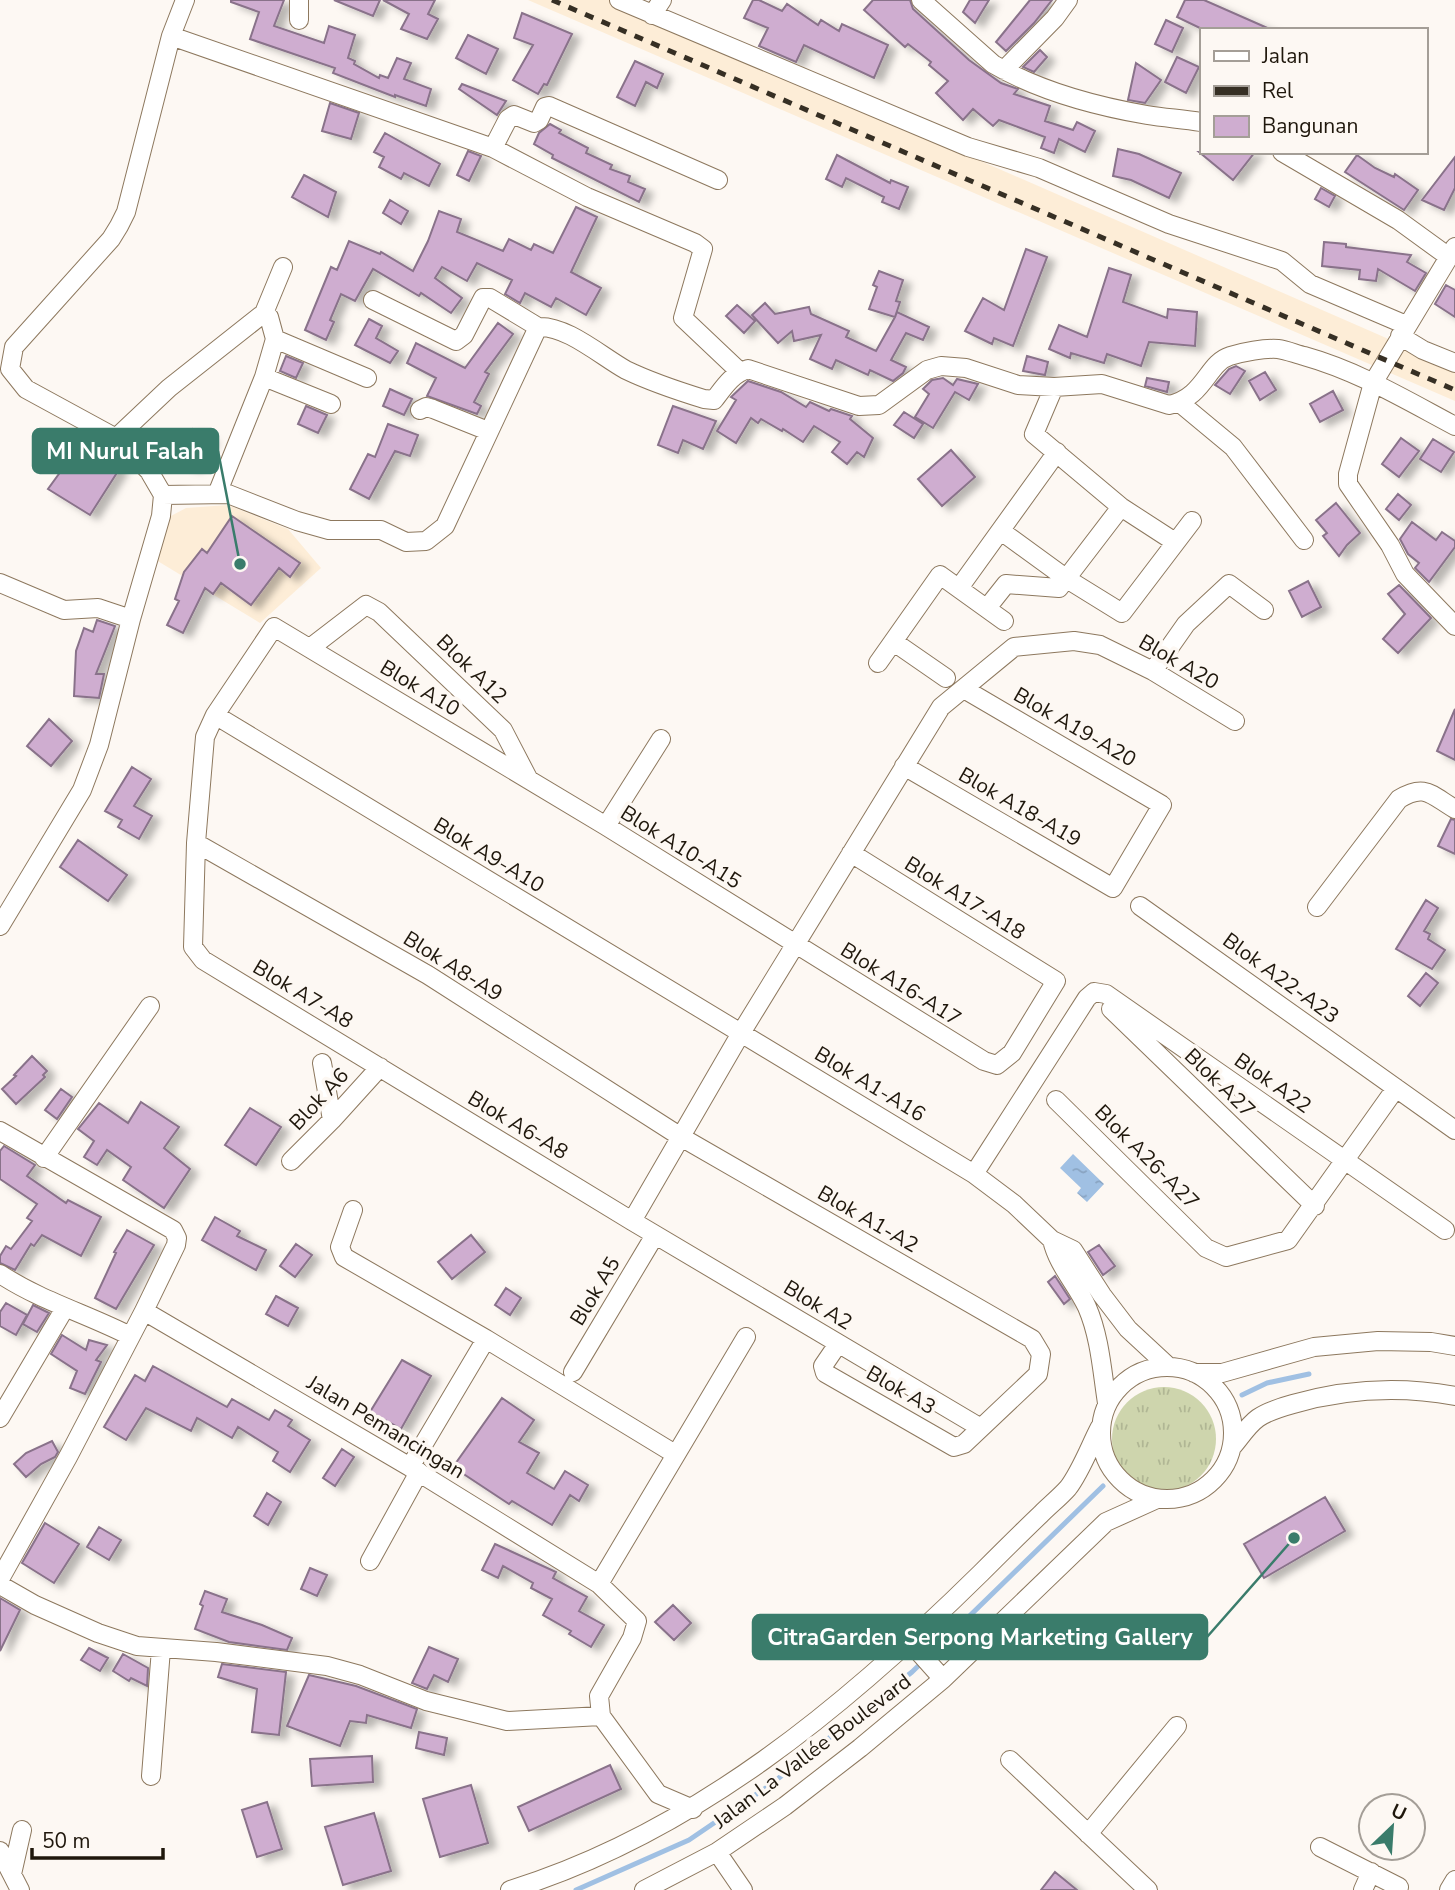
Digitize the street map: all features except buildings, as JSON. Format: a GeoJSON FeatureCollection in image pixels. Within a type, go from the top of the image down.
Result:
{"type":"FeatureCollection","features":[{"type":"Feature","properties":{"kind":"street"},"geometry":{"type":"LineString","coordinates":[[0,387],[10,369],[14,347],[111,239],[126,212],[171,36],[185,0]]}},
{"type":"Feature","properties":{"kind":"street"},"geometry":{"type":"LineString","coordinates":[[299,0],[299,20]]}},
{"type":"Feature","properties":{"kind":"street"},"geometry":{"type":"LineString","coordinates":[[619,0],[657,7],[968,147],[1039,168],[1169,224],[1282,261],[1310,284],[1364,305],[1403,331],[1423,350],[1455,363]]}},
{"type":"Feature","properties":{"kind":"street"},"geometry":{"type":"LineString","coordinates":[[921,0],[993,64],[1004,70],[1066,96],[1147,115],[1200,122]]}},
{"type":"Feature","properties":{"kind":"street"},"geometry":{"type":"LineString","coordinates":[[1004,70],[1055,18],[1068,0]]}},
{"type":"Feature","properties":{"kind":"street"},"geometry":{"type":"LineString","coordinates":[[171,36],[493,148],[587,197],[695,243],[703,249],[683,318],[739,372]]}},
{"type":"Feature","properties":{"kind":"street"},"geometry":{"type":"LineString","coordinates":[[493,148],[508,119],[514,115],[534,123],[545,107],[549,106],[718,180]]}},
{"type":"Feature","properties":{"kind":"street"},"geometry":{"type":"LineString","coordinates":[[1285,154],[1452,252],[1373,383],[1348,474],[1349,484],[1390,545],[1405,574],[1455,626]]}},
{"type":"Feature","properties":{"kind":"street"},"geometry":{"type":"LineString","coordinates":[[116,439],[169,388],[264,313],[283,267]]}},
{"type":"Feature","properties":{"kind":"street"},"geometry":{"type":"LineString","coordinates":[[373,300],[456,341],[464,335],[483,299],[490,298],[538,327],[547,326],[561,331],[628,370],[704,399],[714,400],[729,380],[748,369],[859,406],[879,405],[927,370],[941,366],[966,368],[1018,385],[1054,387],[1102,384],[1169,405],[1180,403],[1194,394],[1222,359],[1278,349],[1326,363],[1373,383],[1455,426]]}},
{"type":"Feature","properties":{"kind":"street"},"geometry":{"type":"LineString","coordinates":[[218,494],[264,377],[275,339],[269,317],[264,313]]}},
{"type":"Feature","properties":{"kind":"street"},"geometry":{"type":"LineString","coordinates":[[163,495],[228,494],[329,530],[381,530],[405,542],[426,541],[444,526],[538,327]]}},
{"type":"Feature","properties":{"kind":"street"},"geometry":{"type":"LineString","coordinates":[[275,339],[367,378]]}},
{"type":"Feature","properties":{"kind":"street"},"geometry":{"type":"LineString","coordinates":[[0,926],[82,790],[99,745],[161,516],[163,495],[149,471],[116,439],[26,389],[10,369]]}},
{"type":"Feature","properties":{"kind":"street"},"geometry":{"type":"LineString","coordinates":[[264,377],[331,404]]}},
{"type":"Feature","properties":{"kind":"street"},"geometry":{"type":"LineString","coordinates":[[1054,387],[1034,434],[1121,507],[1175,542]]}},
{"type":"Feature","properties":{"kind":"street"},"geometry":{"type":"LineString","coordinates":[[1180,403],[1233,447],[1304,540]]}},
{"type":"Feature","properties":{"kind":"street"},"geometry":{"type":"LineString","coordinates":[[419,410],[426,407],[433,409],[488,431]]}},
{"type":"Feature","properties":{"kind":"street"},"geometry":{"type":"LineString","coordinates":[[959,588],[1057,452]]}},
{"type":"Feature","properties":{"kind":"street"},"geometry":{"type":"LineString","coordinates":[[987,608],[1006,584],[1059,588],[1121,507]]}},
{"type":"Feature","properties":{"kind":"street"},"geometry":{"type":"LineString","coordinates":[[1001,531],[1067,579],[1122,612],[1192,521]]}},
{"type":"Feature","properties":{"kind":"street"},"geometry":{"type":"LineString","coordinates":[[878,663],[940,575],[1004,621]]}},
{"type":"Feature","properties":{"kind":"street"},"geometry":{"type":"LineString","coordinates":[[0,583],[64,610],[98,608],[131,619]]}},
{"type":"Feature","properties":{"kind":"street"},"geometry":{"type":"LineString","coordinates":[[1153,671],[1186,624],[1229,584],[1264,610]]}},
{"type":"Feature","properties":{"kind":"street","name":"Blok A12"},"geometry":{"type":"LineString","coordinates":[[310,648],[366,605],[379,612],[503,730],[536,784]]}},
{"type":"Feature","properties":{"kind":"street","name":"Blok A10"},"geometry":{"type":"LineString","coordinates":[[215,715],[274,627],[536,784]]}},
{"type":"Feature","properties":{"kind":"street","name":"Blok A20"},"geometry":{"type":"LineString","coordinates":[[964,689],[1014,647],[1074,641],[1100,645],[1153,671],[1235,721]]}},
{"type":"Feature","properties":{"kind":"street"},"geometry":{"type":"LineString","coordinates":[[894,642],[946,678]]}},
{"type":"Feature","properties":{"kind":"street"},"geometry":{"type":"LineString","coordinates":[[632,1221],[741,1033],[904,766],[941,707],[964,689]]}},
{"type":"Feature","properties":{"kind":"street","name":"Blok A19-A20"},"geometry":{"type":"LineString","coordinates":[[964,689],[1162,805],[1113,888]]}},
{"type":"Feature","properties":{"kind":"street"},"geometry":{"type":"LineString","coordinates":[[196,843],[205,737],[215,715]]}},
{"type":"Feature","properties":{"kind":"street","name":"Blok A9-A10"},"geometry":{"type":"LineString","coordinates":[[215,715],[741,1033]]}},
{"type":"Feature","properties":{"kind":"street"},"geometry":{"type":"LineString","coordinates":[[606,826],[661,739]]}},
{"type":"Feature","properties":{"kind":"street","name":"Blok A18-A19"},"geometry":{"type":"LineString","coordinates":[[904,766],[1113,888]]}},
{"type":"Feature","properties":{"kind":"street","name":"Blok A10-A15"},"geometry":{"type":"LineString","coordinates":[[536,784],[795,945]]}},
{"type":"Feature","properties":{"kind":"street"},"geometry":{"type":"LineString","coordinates":[[1317,907],[1399,799],[1412,791],[1422,790],[1455,808]]}},
{"type":"Feature","properties":{"kind":"street","name":"Blok A7-A8"},"geometry":{"type":"LineString","coordinates":[[196,843],[193,947],[203,960],[380,1067]]}},
{"type":"Feature","properties":{"kind":"street","name":"Blok A8-A9"},"geometry":{"type":"LineString","coordinates":[[196,843],[428,975],[681,1137]]}},
{"type":"Feature","properties":{"kind":"street","name":"Blok A17-A18"},"geometry":{"type":"LineString","coordinates":[[851,853],[1056,981],[1012,1053],[997,1065],[984,1061]]}},
{"type":"Feature","properties":{"kind":"street","name":"Blok A22-A23"},"geometry":{"type":"LineString","coordinates":[[1140,906],[1455,1130]]}},
{"type":"Feature","properties":{"kind":"street","name":"Blok A16-A17"},"geometry":{"type":"LineString","coordinates":[[795,945],[984,1061]]}},
{"type":"Feature","properties":{"kind":"street"},"geometry":{"type":"LineString","coordinates":[[975,1174],[1087,998],[1100,993]]}},
{"type":"Feature","properties":{"kind":"street","name":"Blok A22"},"geometry":{"type":"LineString","coordinates":[[1100,993],[1445,1230]]}},
{"type":"Feature","properties":{"kind":"street","name":"Blok A27"},"geometry":{"type":"LineString","coordinates":[[1100,993],[1315,1206]]}},
{"type":"Feature","properties":{"kind":"street"},"geometry":{"type":"LineString","coordinates":[[44,1158],[150,1006]]}},
{"type":"Feature","properties":{"kind":"street","name":"Blok A1-A16"},"geometry":{"type":"LineString","coordinates":[[741,1033],[975,1174],[1014,1204],[1052,1240],[1073,1250],[1128,1329],[1169,1367]]}},
{"type":"Feature","properties":{"kind":"street"},"geometry":{"type":"LineString","coordinates":[[322,1063],[332,1120]]}},
{"type":"Feature","properties":{"kind":"street","name":"Blok A6"},"geometry":{"type":"LineString","coordinates":[[291,1161],[380,1067]]}},
{"type":"Feature","properties":{"kind":"street","name":"Blok A6-A8"},"geometry":{"type":"LineString","coordinates":[[380,1067],[632,1221]]}},
{"type":"Feature","properties":{"kind":"street"},"geometry":{"type":"LineString","coordinates":[[1315,1206],[1396,1088]]}},
{"type":"Feature","properties":{"kind":"street","name":"Blok A26-A27"},"geometry":{"type":"LineString","coordinates":[[1056,1100],[1206,1248],[1226,1257],[1289,1240],[1315,1206]]}},
{"type":"Feature","properties":{"kind":"street"},"geometry":{"type":"LineString","coordinates":[[0,1131],[173,1230],[177,1238],[177,1245],[145,1311],[62,1469],[0,1579]]}},
{"type":"Feature","properties":{"kind":"street","name":"Blok A1-A2"},"geometry":{"type":"LineString","coordinates":[[681,1137],[1032,1339],[1041,1354],[1038,1374],[981,1428]]}},
{"type":"Feature","properties":{"kind":"street"},"geometry":{"type":"LineString","coordinates":[[352,1210],[340,1247],[344,1257],[486,1339],[675,1454]]}},
{"type":"Feature","properties":{"kind":"street","name":"Blok A2"},"geometry":{"type":"LineString","coordinates":[[632,1221],[981,1428]]}},
{"type":"Feature","properties":{"kind":"street","name":"Blok A5"},"geometry":{"type":"LineString","coordinates":[[573,1371],[655,1235]]}},
{"type":"Feature","properties":{"kind":"street"},"geometry":{"type":"LineString","coordinates":[[1052,1240],[1056,1257],[1085,1303],[1094,1325],[1107,1403]]}},
{"type":"Feature","properties":{"kind":"street"},"geometry":{"type":"LineString","coordinates":[[0,1274],[32,1293],[130,1336]]}},
{"type":"Feature","properties":{"kind":"street"},"geometry":{"type":"LineString","coordinates":[[1085,1303],[1102,1295]]}},
{"type":"Feature","properties":{"kind":"street"},"geometry":{"type":"LineString","coordinates":[[0,1418],[65,1308]]}},
{"type":"Feature","properties":{"kind":"street","name":"Jalan Pemancingan"},"geometry":{"type":"LineString","coordinates":[[145,1311],[414,1470],[598,1584],[637,1621],[632,1638],[599,1696],[601,1716]]}},
{"type":"Feature","properties":{"kind":"street"},"geometry":{"type":"LineString","coordinates":[[598,1584],[746,1337]]}},
{"type":"Feature","properties":{"kind":"street"},"geometry":{"type":"LineString","coordinates":[[370,1561],[414,1470],[486,1339]]}},
{"type":"Feature","properties":{"kind":"street"},"geometry":{"type":"LineString","coordinates":[[1194,1373],[1213,1385],[1226,1403],[1233,1424],[1232,1447],[1223,1470],[1205,1488],[1182,1498],[1157,1499],[1133,1491],[1114,1474],[1103,1452],[1100,1427],[1107,1403],[1123,1383],[1144,1370],[1169,1367],[1194,1373],[1222,1373],[1314,1347],[1378,1340],[1431,1342],[1455,1346]]}},
{"type":"Feature","properties":{"kind":"street","name":"Blok A3"},"geometry":{"type":"LineString","coordinates":[[838,1344],[823,1366],[825,1373],[954,1447],[964,1444],[981,1428]]}},
{"type":"Feature","properties":{"kind":"street"},"geometry":{"type":"LineString","coordinates":[[1232,1447],[1257,1419],[1280,1408],[1324,1395],[1381,1390],[1427,1391],[1455,1396]]}},
{"type":"Feature","properties":{"kind":"street","name":"Jalan La Vallée Boulevard"},"geometry":{"type":"LineString","coordinates":[[510,1890],[629,1842],[693,1809],[776,1749],[910,1642],[1068,1487],[1100,1427]]}},
{"type":"Feature","properties":{"kind":"street","name":"Jalan La Vallée Boulevard"},"geometry":{"type":"LineString","coordinates":[[643,1890],[712,1855],[785,1806],[943,1679],[1107,1522],[1157,1499]]}},
{"type":"Feature","properties":{"kind":"street"},"geometry":{"type":"LineString","coordinates":[[0,1585],[35,1605],[98,1633],[137,1646],[216,1652],[327,1666],[360,1675],[426,1701],[507,1721],[601,1716],[658,1794],[693,1809]]}},
{"type":"Feature","properties":{"kind":"street"},"geometry":{"type":"LineString","coordinates":[[910,1642],[943,1679]]}},
{"type":"Feature","properties":{"kind":"street"},"geometry":{"type":"LineString","coordinates":[[151,1776],[161,1649]]}},
{"type":"Feature","properties":{"kind":"street"},"geometry":{"type":"LineString","coordinates":[[1088,1834],[1177,1726]]}},
{"type":"Feature","properties":{"kind":"street"},"geometry":{"type":"LineString","coordinates":[[1010,1760],[1148,1890]]}},
{"type":"Feature","properties":{"kind":"street"},"geometry":{"type":"LineString","coordinates":[[16,1882],[22,1830]]}},
{"type":"Feature","properties":{"kind":"street"},"geometry":{"type":"LineString","coordinates":[[1320,1847],[1399,1887]]}},
{"type":"Feature","properties":{"kind":"street"},"geometry":{"type":"LineString","coordinates":[[0,1851],[16,1882]]}},
{"type":"Feature","properties":{"kind":"street"},"geometry":{"type":"LineString","coordinates":[[712,1855],[736,1890]]}},
{"type":"Feature","properties":{"kind":"street"},"geometry":{"type":"LineString","coordinates":[[712,1855],[743,1890]]}},
{"type":"Feature","properties":{"kind":"street"},"geometry":{"type":"LineString","coordinates":[[1363,1890],[1371,1872]]}},
{"type":"Feature","properties":{"kind":"street"},"geometry":{"type":"LineString","coordinates":[[1449,1890],[1455,1880]]}},
{"type":"Feature","properties":{"kind":"shaded area"},"geometry":{"type":"Polygon","coordinates":[[[528,0],[612,0],[1455,368],[1455,401],[528,0]]]}},
{"type":"Feature","properties":{"kind":"shaded area"},"geometry":{"type":"Polygon","coordinates":[[[228,505],[288,529],[321,568],[260,623],[156,560],[169,517],[186,508],[228,505]]]}},
{"type":"Feature","properties":{"kind":"green space"},"geometry":{"type":"Polygon","coordinates":[[[1164,1387],[1184,1391],[1201,1402],[1212,1419],[1216,1439],[1212,1459],[1201,1476],[1184,1487],[1164,1491],[1144,1487],[1127,1476],[1116,1459],[1112,1439],[1116,1419],[1127,1402],[1144,1391],[1164,1387]]]}},
{"type":"Feature","properties":{"kind":"water"},"geometry":{"type":"Polygon","coordinates":[[[1073,1154],[1104,1184],[1087,1202],[1077,1193],[1081,1188],[1060,1168],[1073,1154]]]}},
{"type":"Feature","properties":{"kind":"waterway"},"geometry":{"type":"LineString","coordinates":[[1242,1395],[1267,1383],[1309,1374]]}},
{"type":"Feature","properties":{"kind":"waterway"},"geometry":{"type":"LineString","coordinates":[[576,1890],[689,1840],[770,1785],[912,1672],[1103,1486]]}},
{"type":"Feature","properties":{"kind":"railway"},"geometry":{"type":"LineString","coordinates":[[552,0],[1455,390]]}},
{"type":"Feature","properties":{"kind":"place","name":"MI Nurul Falah"},"geometry":{"type":"Point","coordinates":[240,564]}},
{"type":"Feature","properties":{"kind":"place","name":"CitraGarden Serpong Marketing Gallery"},"geometry":{"type":"Point","coordinates":[1294,1538]}}]}
